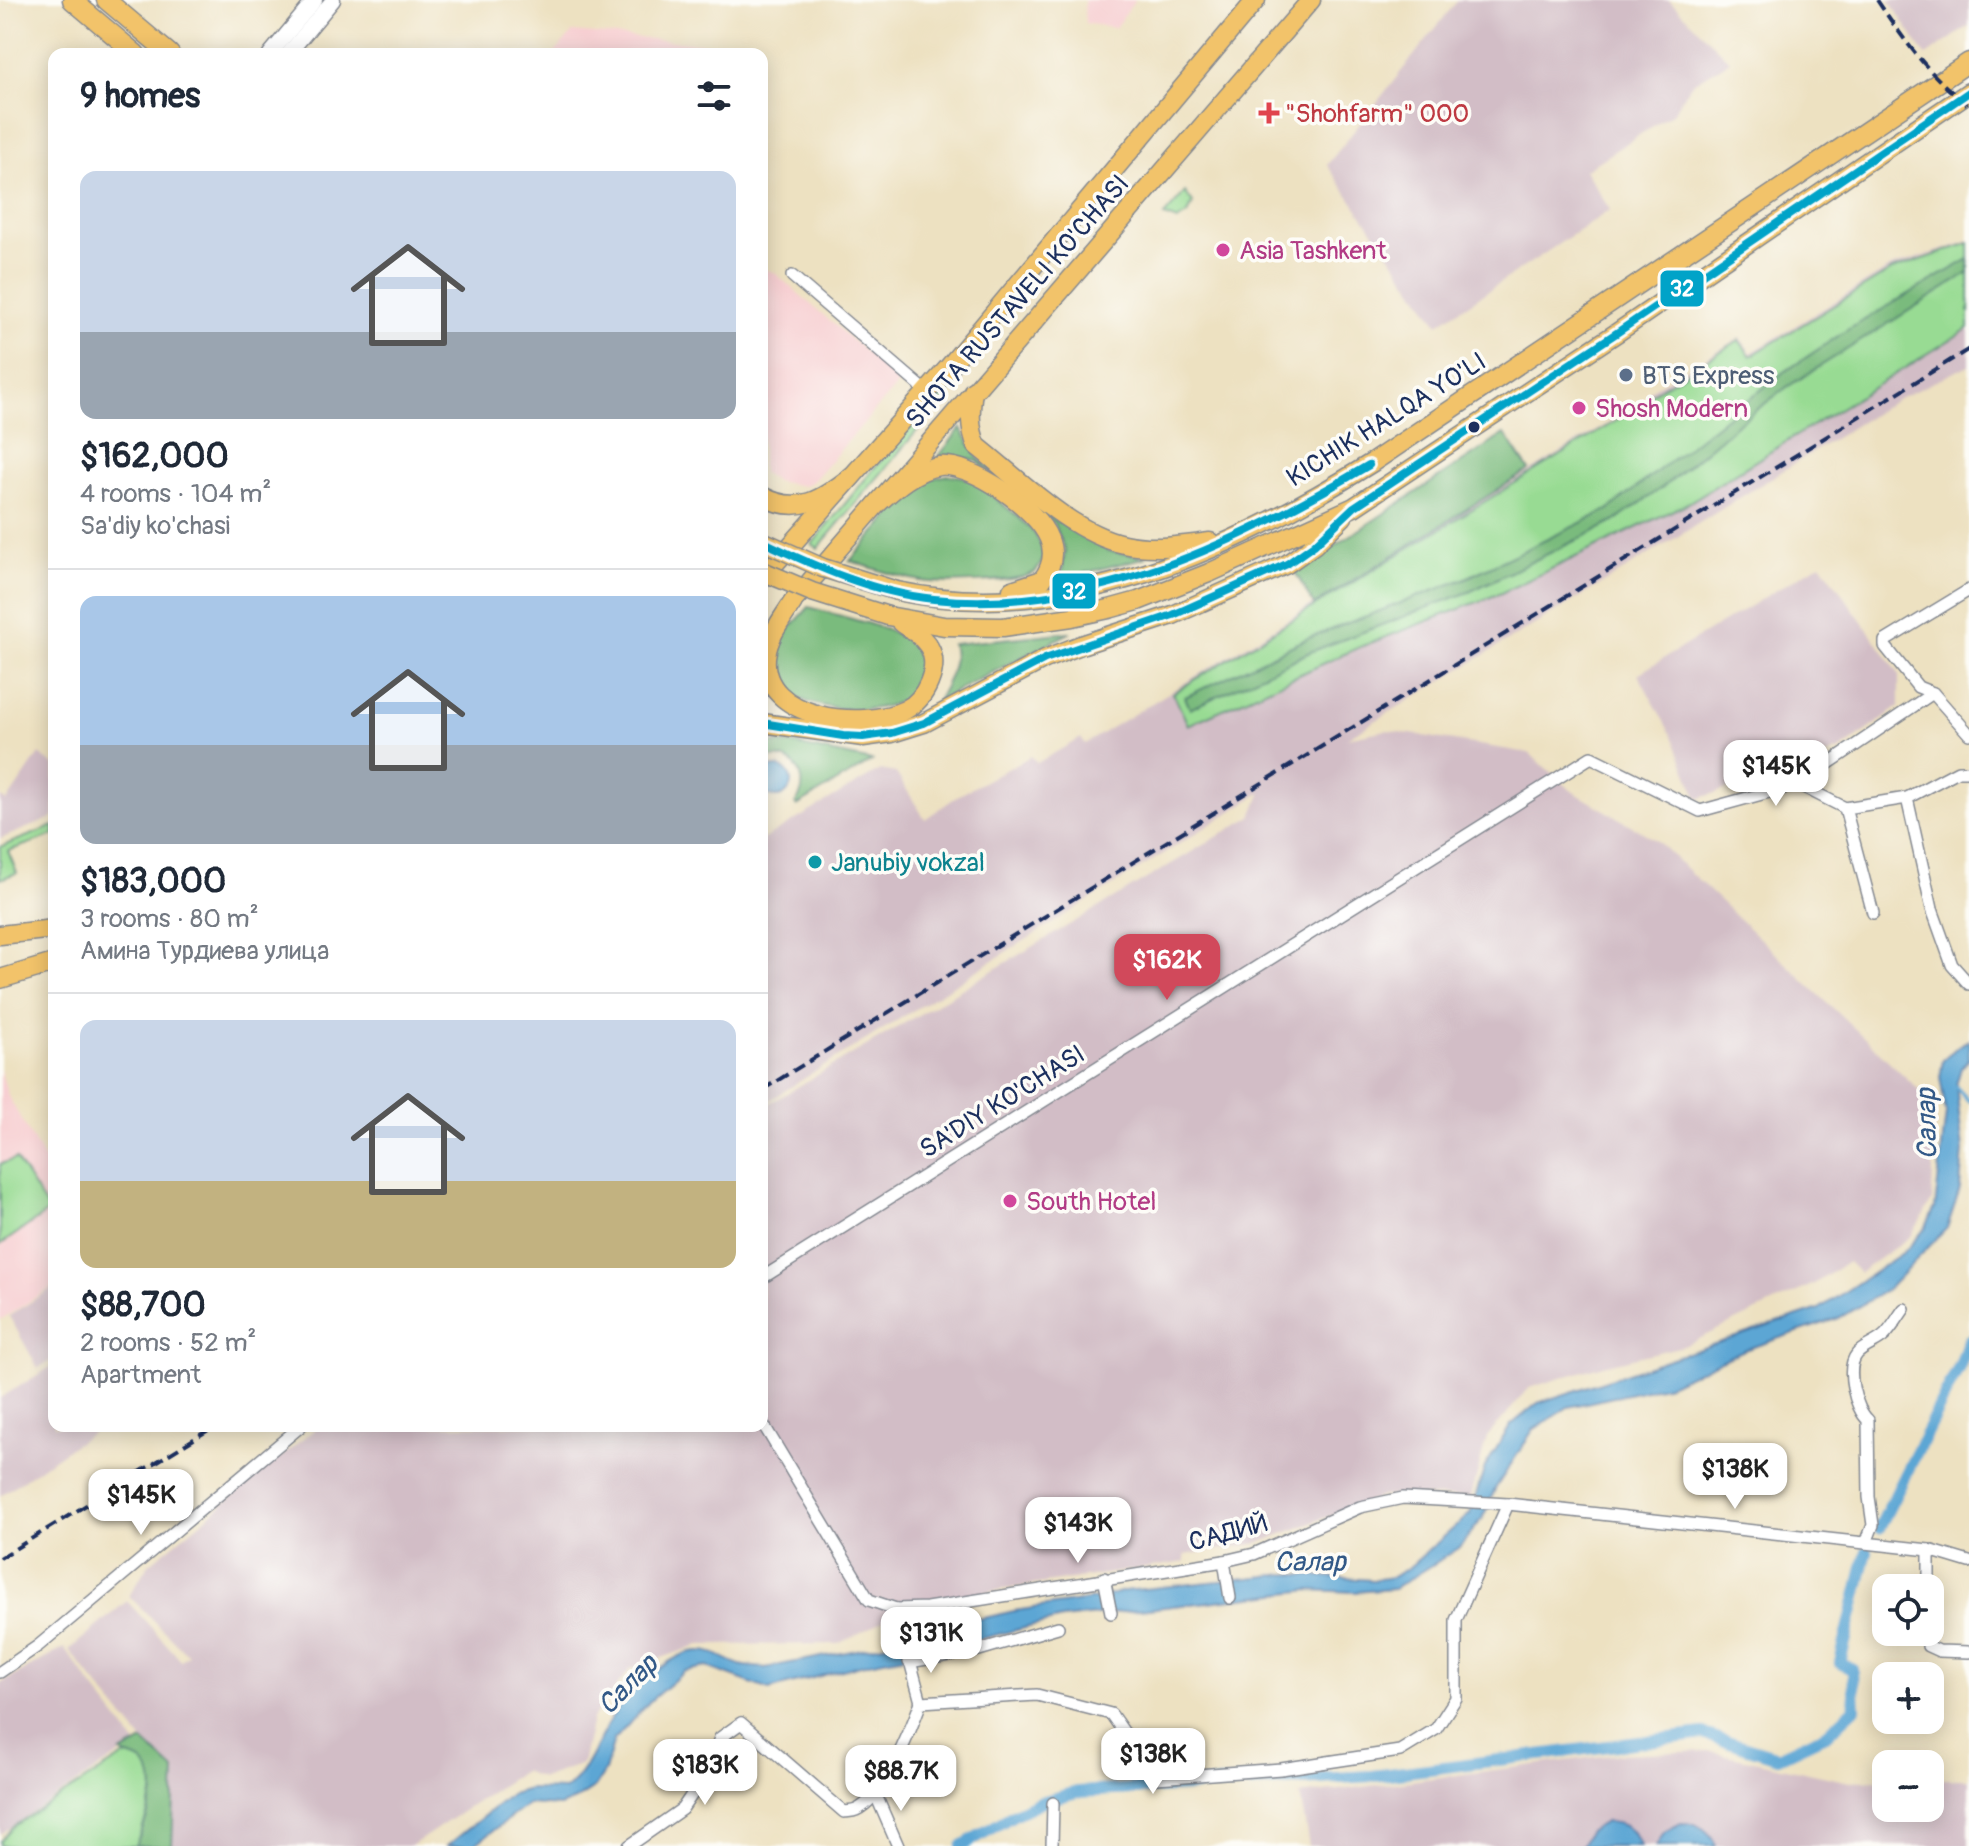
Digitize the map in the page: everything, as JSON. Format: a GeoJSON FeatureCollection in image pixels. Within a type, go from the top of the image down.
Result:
{"type":"FeatureCollection","features":[{"type":"Feature","properties":{"kind":"main road"},"geometry":{"type":"LineString","coordinates":[[72,0],[129,48]]}},
{"type":"Feature","properties":{"kind":"main road"},"geometry":{"type":"LineString","coordinates":[[106,0],[163,48]]}},
{"type":"Feature","properties":{"kind":"main road","name":"SHOTA RUSTAVELI KO'CHASI"},"geometry":{"type":"LineString","coordinates":[[768,571],[927,392],[1256,0]]}},
{"type":"Feature","properties":{"kind":"main road","name":"SHOTA RUSTAVELI KO'CHASI"},"geometry":{"type":"LineString","coordinates":[[768,629],[1311,0]]}},
{"type":"Feature","properties":{"kind":"main road","name":"KICHIK HALQA YO'LI"},"geometry":{"type":"LineString","coordinates":[[768,544],[823,568],[897,591],[962,601],[1012,599],[1102,587],[1231,540],[1345,480],[1969,62]]}},
{"type":"Feature","properties":{"kind":"main road","name":"KICHIK HALQA YO'LI"},"geometry":{"type":"LineString","coordinates":[[768,574],[812,592],[888,616],[944,626],[1003,627],[1109,609],[1209,573],[1354,507],[1618,332],[1969,92]]}},
{"type":"Feature","properties":{"kind":"main road"},"geometry":{"type":"LineString","coordinates":[[1602,309],[1618,332]]}},
{"type":"Feature","properties":{"kind":"main road"},"geometry":{"type":"LineString","coordinates":[[973,391],[969,412],[971,432],[977,446],[1081,526],[1107,539],[1135,546],[1231,540]]}},
{"type":"Feature","properties":{"kind":"main road"},"geometry":{"type":"LineString","coordinates":[[876,505],[894,489],[928,469],[957,466],[993,483],[1041,526],[1050,540],[1052,552],[1052,563],[1042,580],[962,601]]}},
{"type":"Feature","properties":{"kind":"main road"},"geometry":{"type":"LineString","coordinates":[[768,499],[799,506],[820,499],[852,476]]}},
{"type":"Feature","properties":{"kind":"main road"},"geometry":{"type":"LineString","coordinates":[[768,724],[863,737],[892,733],[924,723],[1045,659],[1173,615],[1287,564],[1314,545],[1354,507]]}},
{"type":"Feature","properties":{"kind":"main road"},"geometry":{"type":"LineString","coordinates":[[768,650],[793,602]]}},
{"type":"Feature","properties":{"kind":"main road"},"geometry":{"type":"LineString","coordinates":[[768,675],[780,696],[801,708],[830,718],[887,716],[905,710],[923,693],[933,665],[928,646],[916,632],[888,616]]}},
{"type":"Feature","properties":{"kind":"main road"},"geometry":{"type":"LineString","coordinates":[[0,935],[48,930]]}},
{"type":"Feature","properties":{"kind":"main road"},"geometry":{"type":"LineString","coordinates":[[0,979],[48,965]]}},
{"type":"Feature","properties":{"kind":"street"},"geometry":{"type":"LineString","coordinates":[[275,48],[315,0]]}},
{"type":"Feature","properties":{"kind":"street"},"geometry":{"type":"LineString","coordinates":[[293,48],[333,0]]}},
{"type":"Feature","properties":{"kind":"street"},"geometry":{"type":"LineString","coordinates":[[792,276],[927,392]]}},
{"type":"Feature","properties":{"kind":"street"},"geometry":{"type":"LineString","coordinates":[[1969,590],[1885,641],[1885,646],[1918,687],[1933,693],[1969,734]]}},
{"type":"Feature","properties":{"kind":"street"},"geometry":{"type":"LineString","coordinates":[[1933,693],[1798,784],[1845,808],[1907,798],[1958,771],[1969,771]]}},
{"type":"Feature","properties":{"kind":"street","name":"SA'DIY KO'CHASI"},"geometry":{"type":"LineString","coordinates":[[768,1274],[1591,757],[1700,811],[1798,784]]}},
{"type":"Feature","properties":{"kind":"street"},"geometry":{"type":"LineString","coordinates":[[1907,798],[1932,909],[1952,965],[1969,984]]}},
{"type":"Feature","properties":{"kind":"street"},"geometry":{"type":"LineString","coordinates":[[1845,808],[1873,913]]}},
{"type":"Feature","properties":{"kind":"street"},"geometry":{"type":"LineString","coordinates":[[1866,1543],[1873,1525],[1869,1497],[1868,1420],[1856,1396],[1851,1367],[1857,1354],[1884,1336],[1904,1309]]}},
{"type":"Feature","properties":{"kind":"street"},"geometry":{"type":"LineString","coordinates":[[0,1672],[38,1646],[294,1432]]}},
{"type":"Feature","properties":{"kind":"street"},"geometry":{"type":"LineString","coordinates":[[629,1846],[682,1809],[708,1771],[720,1738],[741,1723],[844,1812],[857,1810],[875,1793],[903,1750],[921,1702],[896,1609],[869,1600],[768,1432]]}},
{"type":"Feature","properties":{"kind":"street","name":"САДИЙ"},"geometry":{"type":"LineString","coordinates":[[896,1609],[927,1608],[1224,1561],[1254,1554],[1360,1507],[1403,1498],[1494,1502],[1929,1550],[1969,1562]]}},
{"type":"Feature","properties":{"kind":"street"},"geometry":{"type":"LineString","coordinates":[[921,1702],[1037,1695],[1111,1714],[1156,1778],[1281,1769],[1400,1751],[1436,1729],[1456,1698],[1456,1620],[1508,1504]]}},
{"type":"Feature","properties":{"kind":"street"},"geometry":{"type":"LineString","coordinates":[[1929,1550],[1929,1574]]}},
{"type":"Feature","properties":{"kind":"street"},"geometry":{"type":"LineString","coordinates":[[1224,1561],[1230,1598]]}},
{"type":"Feature","properties":{"kind":"street"},"geometry":{"type":"LineString","coordinates":[[1104,1578],[1111,1613]]}},
{"type":"Feature","properties":{"kind":"street"},"geometry":{"type":"LineString","coordinates":[[909,1661],[979,1650],[1058,1627]]}},
{"type":"Feature","properties":{"kind":"street"},"geometry":{"type":"LineString","coordinates":[[1928,1646],[1939,1651],[1969,1652]]}},
{"type":"Feature","properties":{"kind":"street"},"geometry":{"type":"LineString","coordinates":[[875,1793],[898,1846]]}},
{"type":"Feature","properties":{"kind":"street"},"geometry":{"type":"LineString","coordinates":[[1052,1846],[1053,1803]]}},
{"type":"Feature","properties":{"kind":"shaded area"},"geometry":{"type":"Polygon","coordinates":[[[1084,0],[1135,0],[1115,28],[1085,23],[1084,0]]]}},
{"type":"Feature","properties":{"kind":"shaded area"},"geometry":{"type":"Polygon","coordinates":[[[1458,0],[1669,0],[1730,61],[1691,84],[1673,113],[1585,170],[1610,210],[1438,324],[1327,165],[1458,0]]]}},
{"type":"Feature","properties":{"kind":"shaded area"},"geometry":{"type":"Polygon","coordinates":[[[1889,0],[1969,0],[1969,26],[1926,56],[1889,0]]]}},
{"type":"Feature","properties":{"kind":"shaded area"},"geometry":{"type":"Polygon","coordinates":[[[573,32],[728,46],[728,48],[559,48],[573,32]]]}},
{"type":"Feature","properties":{"kind":"shaded area"},"geometry":{"type":"Polygon","coordinates":[[[1969,241],[1969,365],[1896,400],[1347,738],[1386,730],[1529,753],[1572,791],[1656,840],[1935,1105],[1932,1201],[1911,1236],[1859,1273],[1848,1262],[1814,1284],[1683,1346],[1603,1365],[1529,1388],[1487,1437],[1471,1497],[1382,1496],[1259,1543],[1185,1555],[1185,1562],[919,1602],[838,1644],[699,1645],[630,1669],[592,1719],[582,1764],[542,1778],[523,1771],[411,1846],[172,1846],[175,1771],[143,1741],[69,1650],[127,1601],[181,1660],[188,1655],[129,1596],[148,1565],[312,1432],[768,1432],[768,1104],[1252,816],[1262,792],[768,1101],[768,836],[880,770],[896,773],[925,819],[959,795],[1031,756],[1037,763],[1081,738],[1085,744],[1648,399],[1650,390],[1740,338],[1751,353],[1891,267],[1969,241]]]}},
{"type":"Feature","properties":{"kind":"shaded area"},"geometry":{"type":"Polygon","coordinates":[[[768,270],[775,273],[900,382],[813,481],[804,486],[774,481],[768,476],[768,270]]]}},
{"type":"Feature","properties":{"kind":"shaded area"},"geometry":{"type":"Polygon","coordinates":[[[1821,563],[1899,674],[1899,707],[1840,750],[1698,799],[1672,736],[1638,674],[1821,563]]]}},
{"type":"Feature","properties":{"kind":"shaded area"},"geometry":{"type":"Polygon","coordinates":[[[39,754],[48,761],[48,819],[0,839],[0,797],[7,801],[39,754]]]}},
{"type":"Feature","properties":{"kind":"shaded area"},"geometry":{"type":"Polygon","coordinates":[[[0,1069],[9,1098],[48,1166],[48,1290],[0,1320],[0,1069]]]}},
{"type":"Feature","properties":{"kind":"shaded area"},"geometry":{"type":"Polygon","coordinates":[[[48,1291],[48,1362],[38,1368],[9,1316],[48,1291]]]}},
{"type":"Feature","properties":{"kind":"shaded area"},"geometry":{"type":"Polygon","coordinates":[[[48,1369],[48,1432],[93,1432],[0,1496],[0,1398],[48,1369]]]}},
{"type":"Feature","properties":{"kind":"shaded area"},"geometry":{"type":"Polygon","coordinates":[[[64,1648],[136,1744],[0,1834],[0,1684],[64,1648]]]}},
{"type":"Feature","properties":{"kind":"shaded area"},"geometry":{"type":"Polygon","coordinates":[[[1708,1751],[1845,1781],[1872,1780],[1872,1822],[1944,1822],[1944,1779],[1969,1779],[1969,1846],[1309,1846],[1300,1795],[1619,1754],[1708,1751]]]}},
{"type":"Feature","properties":{"kind":"green space"},"geometry":{"type":"Polygon","coordinates":[[[1185,192],[1193,203],[1188,214],[1177,221],[1164,216],[1185,192]]]}},
{"type":"Feature","properties":{"kind":"green space"},"geometry":{"type":"Polygon","coordinates":[[[1969,243],[1969,328],[1688,503],[1501,593],[1360,647],[1188,725],[1173,693],[1650,400],[1651,394],[1739,340],[1751,356],[1892,270],[1969,243]]]}},
{"type":"Feature","properties":{"kind":"green space"},"geometry":{"type":"Polygon","coordinates":[[[1969,259],[1969,273],[1787,387],[1663,487],[1614,522],[1469,592],[1310,652],[1190,709],[1185,697],[1306,639],[1464,579],[1608,510],[1780,375],[1847,330],[1969,259]]]}},
{"type":"Feature","properties":{"kind":"green space"},"geometry":{"type":"Polygon","coordinates":[[[951,383],[955,386],[818,548],[812,544],[876,466],[951,383]]]}},
{"type":"Feature","properties":{"kind":"green space"},"geometry":{"type":"Polygon","coordinates":[[[961,428],[978,458],[1055,520],[1109,551],[1147,557],[1061,579],[1065,551],[1054,524],[977,461],[951,455],[938,457],[961,428]]]}},
{"type":"Feature","properties":{"kind":"green space"},"geometry":{"type":"Polygon","coordinates":[[[1505,434],[1529,470],[1314,605],[1295,572],[1505,434]]]}},
{"type":"Feature","properties":{"kind":"green space"},"geometry":{"type":"Polygon","coordinates":[[[948,475],[963,477],[984,487],[1034,532],[1043,552],[1036,571],[999,580],[931,582],[850,561],[916,486],[928,479],[948,475]]]}},
{"type":"Feature","properties":{"kind":"green space"},"geometry":{"type":"Polygon","coordinates":[[[809,607],[878,627],[913,644],[923,664],[918,688],[905,699],[868,709],[827,707],[795,696],[781,678],[778,649],[784,636],[809,607]]]}},
{"type":"Feature","properties":{"kind":"green space"},"geometry":{"type":"Polygon","coordinates":[[[1071,632],[937,701],[953,666],[952,644],[1071,632]]]}},
{"type":"Feature","properties":{"kind":"green space"},"geometry":{"type":"Polygon","coordinates":[[[768,743],[792,744],[872,761],[797,806],[795,804],[802,785],[797,768],[782,758],[768,759],[768,743]]]}},
{"type":"Feature","properties":{"kind":"green space"},"geometry":{"type":"Polygon","coordinates":[[[48,828],[48,837],[8,851],[17,873],[0,879],[0,847],[48,828]]]}},
{"type":"Feature","properties":{"kind":"green space"},"geometry":{"type":"Polygon","coordinates":[[[16,1159],[48,1212],[0,1245],[0,1164],[16,1159]]]}},
{"type":"Feature","properties":{"kind":"green space"},"geometry":{"type":"Polygon","coordinates":[[[143,1741],[175,1771],[172,1846],[135,1846],[151,1803],[152,1781],[143,1763],[121,1753],[143,1741]]]}},
{"type":"Feature","properties":{"kind":"green space"},"geometry":{"type":"Polygon","coordinates":[[[124,1756],[139,1759],[148,1767],[152,1778],[150,1807],[135,1846],[0,1846],[0,1841],[12,1827],[124,1756]]]}},
{"type":"Feature","properties":{"kind":"water"},"geometry":{"type":"Polygon","coordinates":[[[770,768],[782,768],[790,776],[790,788],[782,796],[768,794],[770,768]]]}},
{"type":"Feature","properties":{"kind":"water","name":"Салар"},"geometry":{"type":"Polygon","coordinates":[[[1969,1040],[1969,1059],[1961,1068],[1956,1085],[1963,1150],[1960,1189],[1947,1228],[1888,1289],[1839,1318],[1744,1350],[1668,1385],[1568,1407],[1533,1430],[1495,1489],[1483,1518],[1459,1548],[1394,1589],[1354,1592],[1310,1590],[1062,1619],[868,1663],[769,1690],[707,1667],[685,1671],[650,1701],[614,1740],[605,1771],[595,1787],[560,1806],[528,1804],[473,1846],[447,1846],[511,1794],[530,1789],[565,1790],[586,1765],[612,1717],[628,1697],[663,1666],[688,1653],[705,1651],[740,1665],[765,1668],[908,1640],[911,1635],[1014,1611],[1100,1598],[1124,1591],[1286,1574],[1373,1580],[1392,1577],[1407,1569],[1470,1514],[1485,1467],[1511,1425],[1538,1403],[1819,1309],[1904,1252],[1925,1229],[1935,1208],[1946,1113],[1940,1077],[1943,1060],[1969,1040]]]}},
{"type":"Feature","properties":{"kind":"water"},"geometry":{"type":"Polygon","coordinates":[[[1605,1822],[1627,1828],[1640,1846],[1581,1846],[1588,1832],[1605,1822]]]}},
{"type":"Feature","properties":{"kind":"water"},"geometry":{"type":"Polygon","coordinates":[[[1681,1823],[1703,1828],[1716,1846],[1656,1846],[1664,1832],[1681,1823]]]}},
{"type":"Feature","properties":{"kind":"waterway"},"geometry":{"type":"LineString","coordinates":[[1955,1086],[1969,1101]]}},
{"type":"Feature","properties":{"kind":"waterway","name":"Салар"},"geometry":{"type":"LineString","coordinates":[[1879,1528],[1960,1365],[1969,1340]]}},
{"type":"Feature","properties":{"kind":"waterway","name":"Салар"},"geometry":{"type":"LineString","coordinates":[[962,1846],[1040,1802],[1077,1792],[1373,1776],[1703,1734],[1778,1757],[1827,1734],[1855,1708],[1853,1670],[1840,1663],[1867,1551]]}},
{"type":"Feature","properties":{"kind":"railway"},"geometry":{"type":"LineString","coordinates":[[1877,0],[1930,70],[1969,106]]}},
{"type":"Feature","properties":{"kind":"railway"},"geometry":{"type":"LineString","coordinates":[[768,1086],[1969,349]]}},
{"type":"Feature","properties":{"kind":"railway"},"geometry":{"type":"LineString","coordinates":[[0,1558],[205,1432]]}},
{"type":"Feature","properties":{"kind":"transit line","name":"32"},"geometry":{"type":"LineString","coordinates":[[768,724],[843,736],[892,733],[924,723],[1045,659],[1173,615],[1287,564],[1314,545],[1354,507],[1618,332],[1969,92]]}},
{"type":"Feature","properties":{"kind":"transit line","name":"32"},"geometry":{"type":"LineString","coordinates":[[768,544],[846,578],[912,596],[993,601],[1050,596],[1107,584],[1215,546],[1268,521],[1369,465]]}},
{"type":"Feature","properties":{"kind":"place","name":"\"Shohfarm\" OOO"},"geometry":{"type":"Point","coordinates":[1269,113]}},
{"type":"Feature","properties":{"kind":"place","name":"Asia Tashkent"},"geometry":{"type":"Point","coordinates":[1223,250]}},
{"type":"Feature","properties":{"kind":"place","name":"BTS Express"},"geometry":{"type":"Point","coordinates":[1626,375]}},
{"type":"Feature","properties":{"kind":"place","name":"Shosh Modern"},"geometry":{"type":"Point","coordinates":[1579,408]}},
{"type":"Feature","properties":{"kind":"place","name":"Janubiy vokzal"},"geometry":{"type":"Point","coordinates":[815,862]}},
{"type":"Feature","properties":{"kind":"place","name":"South Hotel"},"geometry":{"type":"Point","coordinates":[1010,1201]}}]}
